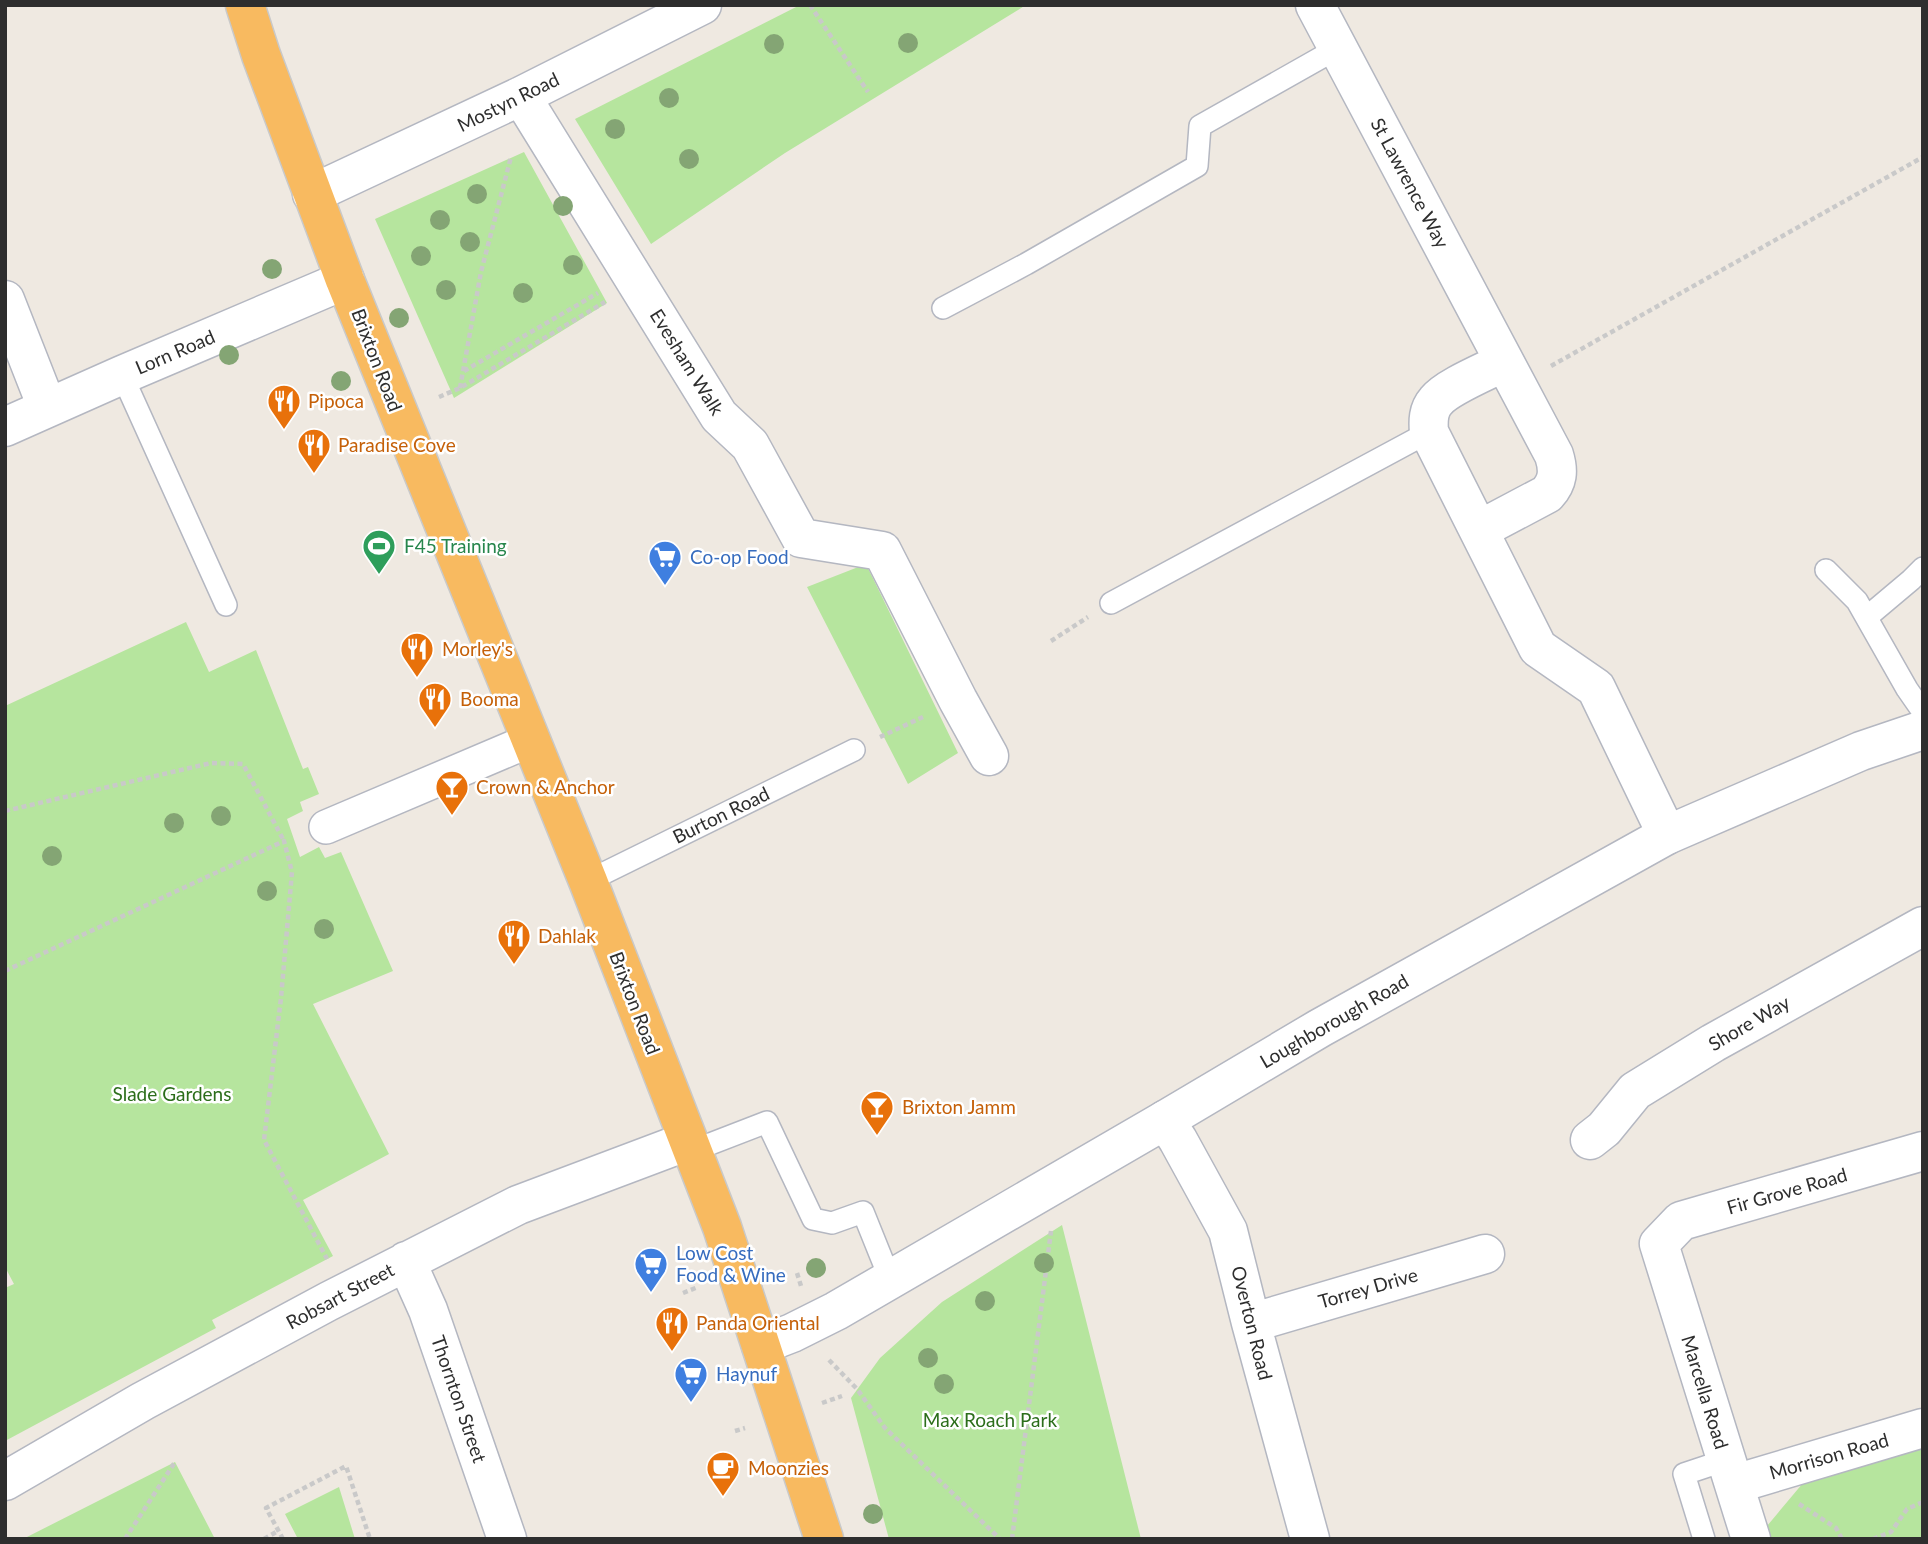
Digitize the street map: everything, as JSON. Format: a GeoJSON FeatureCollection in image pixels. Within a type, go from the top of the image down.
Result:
{"type":"FeatureCollection","features":[{"type":"Feature","properties":{"kind":"highway","name":"Brixton Road"},"geometry":{"type":"LineString","coordinates":[[245,5],[345,280],[588,881],[722,1227],[823,1538]]}},
{"type":"Feature","properties":{"kind":"street","name":"Mostyn Road"},"geometry":{"type":"LineString","coordinates":[[312,194],[521,96],[702,5]]}},
{"type":"Feature","properties":{"kind":"street","name":"St Lawrence Way"},"geometry":{"type":"LineString","coordinates":[[1315,5],[1558,467],[1557,479],[1546,494],[1479,530]]}},
{"type":"Feature","properties":{"kind":"street","name":"Evesham Walk"},"geometry":{"type":"LineString","coordinates":[[521,96],[622,286],[719,416],[750,445],[801,538],[882,551],[989,756]]}},
{"type":"Feature","properties":{"kind":"street","name":"Lorn Road"},"geometry":{"type":"LineString","coordinates":[[5,427],[345,280]]}},
{"type":"Feature","properties":{"kind":"street"},"geometry":{"type":"LineString","coordinates":[[5,300],[47,407]]}},
{"type":"Feature","properties":{"kind":"street"},"geometry":{"type":"LineString","coordinates":[[1510,373],[1447,391],[1437,399],[1430,410],[1429,432],[1538,648],[1596,688],[1667,835]]}},
{"type":"Feature","properties":{"kind":"street","name":"Loughborough Road"},"geometry":{"type":"LineString","coordinates":[[761,1345],[792,1334],[890,1279],[1320,1028],[1667,835],[1861,751],[1923,730]]}},
{"type":"Feature","properties":{"kind":"street"},"geometry":{"type":"LineString","coordinates":[[326,827],[531,740]]}},
{"type":"Feature","properties":{"kind":"street","name":"Shore Way"},"geometry":{"type":"LineString","coordinates":[[1590,1140],[1604,1129],[1635,1091],[1713,1043],[1923,926]]}},
{"type":"Feature","properties":{"kind":"street","name":"Overton Road"},"geometry":{"type":"LineString","coordinates":[[1165,1120],[1228,1231],[1310,1539]]}},
{"type":"Feature","properties":{"kind":"street","name":"Robsart Street"},"geometry":{"type":"LineString","coordinates":[[5,1481],[143,1401],[406,1261],[519,1205],[690,1146]]}},
{"type":"Feature","properties":{"kind":"street","name":"Fir Grove Road"},"geometry":{"type":"LineString","coordinates":[[1659,1244],[1681,1222],[1923,1151]]}},
{"type":"Feature","properties":{"kind":"street","name":"Marcella Road"},"geometry":{"type":"LineString","coordinates":[[1659,1244],[1751,1539]]}},
{"type":"Feature","properties":{"kind":"street","name":"Torrey Drive"},"geometry":{"type":"LineString","coordinates":[[1251,1323],[1485,1254]]}},
{"type":"Feature","properties":{"kind":"street","name":"Thornton Street"},"geometry":{"type":"LineString","coordinates":[[406,1261],[428,1310],[507,1539]]}},
{"type":"Feature","properties":{"kind":"street","name":"Morrison Road"},"geometry":{"type":"LineString","coordinates":[[1731,1472],[1923,1428]]}},
{"type":"Feature","properties":{"kind":"lane"},"geometry":{"type":"LineString","coordinates":[[943,308],[1197,166],[1200,126],[1338,48]]}},
{"type":"Feature","properties":{"kind":"lane"},"geometry":{"type":"LineString","coordinates":[[122,375],[226,605]]}},
{"type":"Feature","properties":{"kind":"lane"},"geometry":{"type":"LineString","coordinates":[[1111,603],[1429,432]]}},
{"type":"Feature","properties":{"kind":"lane"},"geometry":{"type":"LineString","coordinates":[[1867,617],[1923,568]]}},
{"type":"Feature","properties":{"kind":"lane"},"geometry":{"type":"LineString","coordinates":[[1826,570],[1857,601],[1906,688],[1923,712]]}},
{"type":"Feature","properties":{"kind":"lane","name":"Burton Road"},"geometry":{"type":"LineString","coordinates":[[588,881],[854,750]]}},
{"type":"Feature","properties":{"kind":"lane"},"geometry":{"type":"LineString","coordinates":[[690,1146],[767,1122],[813,1219],[832,1223],[863,1212],[890,1279]]}},
{"type":"Feature","properties":{"kind":"lane"},"geometry":{"type":"LineString","coordinates":[[1704,1539],[1684,1474],[1731,1472]]}},
{"type":"Feature","properties":{"kind":"path"},"geometry":{"type":"LineString","coordinates":[[810,5],[868,92]]}},
{"type":"Feature","properties":{"kind":"path"},"geometry":{"type":"LineString","coordinates":[[460,388],[481,272],[512,156]]}},
{"type":"Feature","properties":{"kind":"path"},"geometry":{"type":"LineString","coordinates":[[1510,373],[1923,158]]}},
{"type":"Feature","properties":{"kind":"path"},"geometry":{"type":"LineString","coordinates":[[463,371],[622,286]]}},
{"type":"Feature","properties":{"kind":"path"},"geometry":{"type":"LineString","coordinates":[[439,397],[460,388],[622,286]]}},
{"type":"Feature","properties":{"kind":"path"},"geometry":{"type":"LineString","coordinates":[[1051,641],[1111,603]]}},
{"type":"Feature","properties":{"kind":"path"},"geometry":{"type":"LineString","coordinates":[[854,750],[958,700]]}},
{"type":"Feature","properties":{"kind":"path"},"geometry":{"type":"LineString","coordinates":[[5,811],[211,763],[243,764],[284,841],[292,872],[281,998],[264,1140],[329,1267]]}},
{"type":"Feature","properties":{"kind":"path"},"geometry":{"type":"LineString","coordinates":[[5,971],[293,836],[326,827]]}},
{"type":"Feature","properties":{"kind":"path"},"geometry":{"type":"LineString","coordinates":[[1012,1539],[1052,1224]]}},
{"type":"Feature","properties":{"kind":"path"},"geometry":{"type":"LineString","coordinates":[[797,1273],[802,1289]]}},
{"type":"Feature","properties":{"kind":"path"},"geometry":{"type":"LineString","coordinates":[[683,1293],[698,1287]]}},
{"type":"Feature","properties":{"kind":"path"},"geometry":{"type":"LineString","coordinates":[[829,1360],[858,1389],[885,1429],[1000,1539]]}},
{"type":"Feature","properties":{"kind":"path"},"geometry":{"type":"LineString","coordinates":[[822,1403],[842,1396]]}},
{"type":"Feature","properties":{"kind":"path"},"geometry":{"type":"LineString","coordinates":[[735,1431],[745,1428]]}},
{"type":"Feature","properties":{"kind":"path"},"geometry":{"type":"LineString","coordinates":[[125,1539],[175,1462]]}},
{"type":"Feature","properties":{"kind":"path"},"geometry":{"type":"LineString","coordinates":[[283,1539],[266,1508],[346,1466],[370,1539]]}},
{"type":"Feature","properties":{"kind":"path"},"geometry":{"type":"LineString","coordinates":[[1872,1539],[1891,1532],[1907,1509],[1923,1502]]}},
{"type":"Feature","properties":{"kind":"path"},"geometry":{"type":"LineString","coordinates":[[264,1539],[278,1531]]}},
{"type":"Feature","properties":{"kind":"green space"},"geometry":{"type":"Polygon","coordinates":[[[800,5],[1026,5],[785,153],[651,244],[575,119],[800,5]]]}},
{"type":"Feature","properties":{"kind":"green space"},"geometry":{"type":"Polygon","coordinates":[[[524,152],[607,303],[454,398],[375,219],[524,152]]]}},
{"type":"Feature","properties":{"kind":"green space"},"geometry":{"type":"Polygon","coordinates":[[[866,564],[958,753],[908,784],[807,587],[866,564]]]}},
{"type":"Feature","properties":{"kind":"green space","name":"Slade Gardens"},"geometry":{"type":"Polygon","coordinates":[[[186,622],[209,672],[256,650],[303,769],[308,767],[319,794],[300,802],[303,811],[287,819],[300,857],[319,847],[325,858],[341,852],[393,971],[313,1004],[389,1154],[303,1200],[333,1256],[212,1320],[216,1328],[5,1441],[5,1288],[14,1284],[5,1267],[5,706],[186,622]]]}},
{"type":"Feature","properties":{"kind":"green space","name":"Max Roach Park"},"geometry":{"type":"Polygon","coordinates":[[[1062,1225],[1141,1539],[889,1539],[851,1398],[880,1358],[942,1302],[1062,1225]]]}},
{"type":"Feature","properties":{"kind":"green space"},"geometry":{"type":"Polygon","coordinates":[[[1923,1448],[1923,1539],[1771,1539],[1767,1526],[1803,1483],[1923,1448]]]}},
{"type":"Feature","properties":{"kind":"green space"},"geometry":{"type":"Polygon","coordinates":[[[175,1462],[215,1539],[23,1539],[175,1462]]]}},
{"type":"Feature","properties":{"kind":"green space"},"geometry":{"type":"Polygon","coordinates":[[[339,1487],[355,1539],[298,1539],[285,1514],[339,1487]]]}},
{"type":"Feature","properties":{"kind":"place","name":"Pipoca"},"geometry":{"type":"Point","coordinates":[284,431]}},
{"type":"Feature","properties":{"kind":"place","name":"Paradise Cove"},"geometry":{"type":"Point","coordinates":[314,475]}},
{"type":"Feature","properties":{"kind":"place","name":"F45 Training"},"geometry":{"type":"Point","coordinates":[379,576]}},
{"type":"Feature","properties":{"kind":"place","name":"Co-op Food"},"geometry":{"type":"Point","coordinates":[665,587]}},
{"type":"Feature","properties":{"kind":"place","name":"Morley's"},"geometry":{"type":"Point","coordinates":[417,679]}},
{"type":"Feature","properties":{"kind":"place","name":"Booma"},"geometry":{"type":"Point","coordinates":[435,729]}},
{"type":"Feature","properties":{"kind":"place","name":"Crown & Anchor"},"geometry":{"type":"Point","coordinates":[452,817]}},
{"type":"Feature","properties":{"kind":"place","name":"Dahlak"},"geometry":{"type":"Point","coordinates":[514,966]}},
{"type":"Feature","properties":{"kind":"place","name":"Brixton Jamm"},"geometry":{"type":"Point","coordinates":[877,1137]}},
{"type":"Feature","properties":{"kind":"place","name":"Low Cost Food & Wine"},"geometry":{"type":"Point","coordinates":[651,1294]}},
{"type":"Feature","properties":{"kind":"place","name":"Panda Oriental"},"geometry":{"type":"Point","coordinates":[672,1353]}},
{"type":"Feature","properties":{"kind":"place","name":"Haynuf"},"geometry":{"type":"Point","coordinates":[691,1404]}},
{"type":"Feature","properties":{"kind":"place","name":"Moonzies"},"geometry":{"type":"Point","coordinates":[723,1498]}}]}
